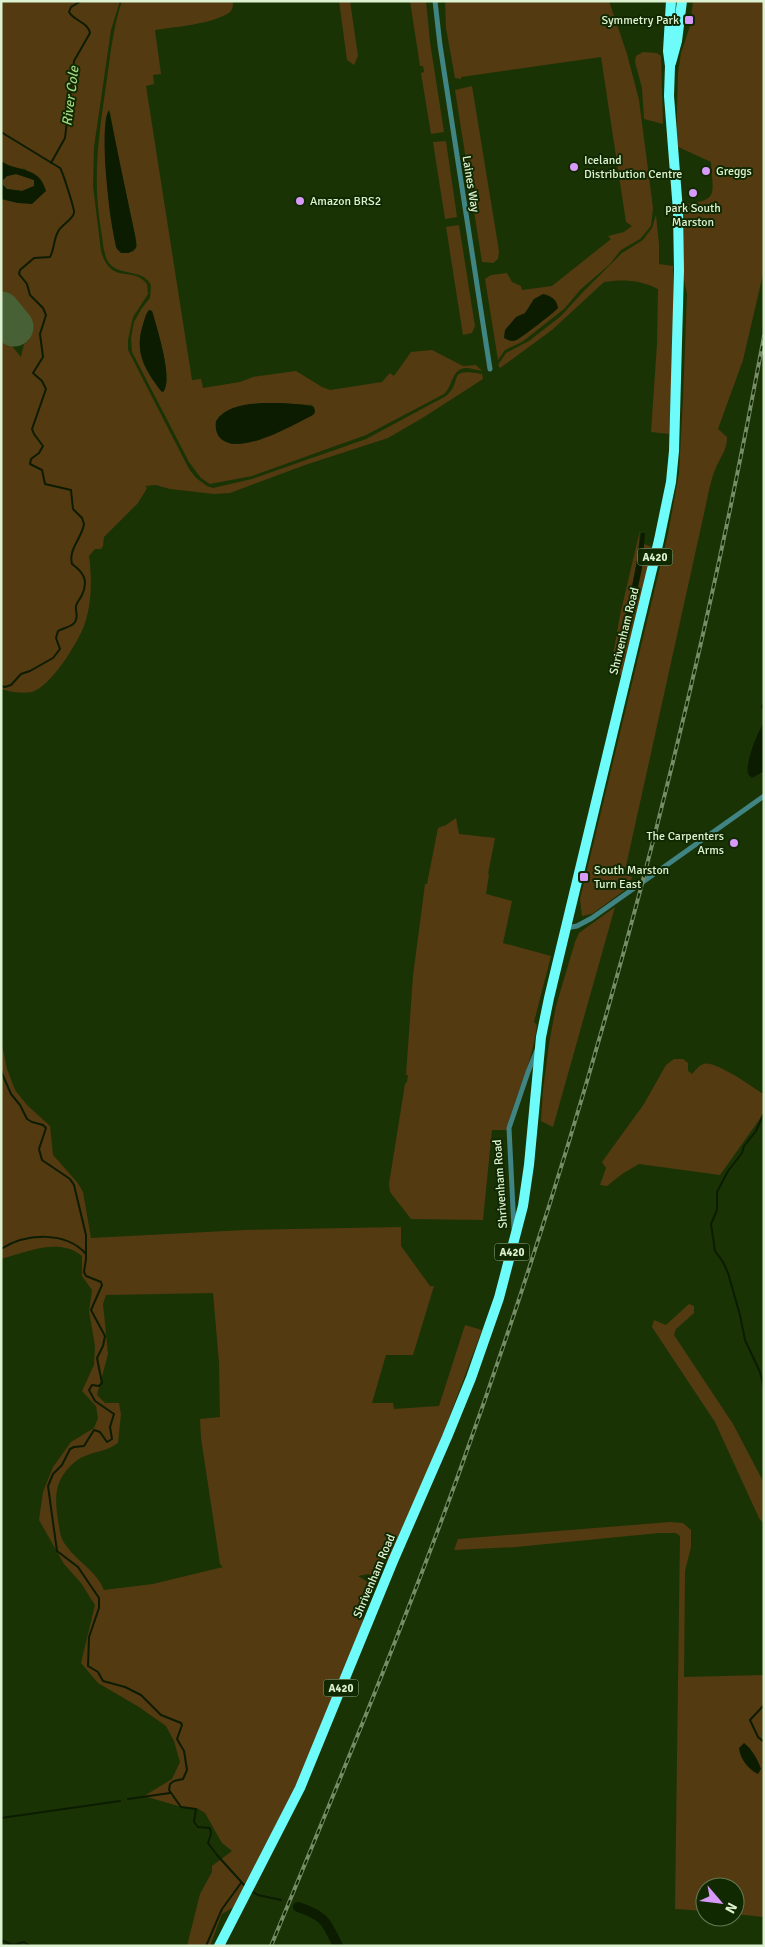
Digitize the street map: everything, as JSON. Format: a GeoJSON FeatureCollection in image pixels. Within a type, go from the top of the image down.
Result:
{"type":"FeatureCollection","features":[{"type":"Feature","properties":{"kind":"highway","name":"Shrivenham Road"},"geometry":{"type":"LineString","coordinates":[[234,1917],[300,1788],[391,1566],[447,1437],[499,1298],[516,1237],[529,1165],[540,1045],[549,998],[659,540],[671,482],[676,417],[680,238],[670,108],[669,43],[671,1]]}},
{"type":"Feature","properties":{"kind":"highway","name":"Shrivenham Road"},"geometry":{"type":"LineString","coordinates":[[669,43],[682,1]]}},
{"type":"Feature","properties":{"kind":"highway","name":"A420"},"geometry":{"type":"LineString","coordinates":[[219,1946],[234,1917]]}},
{"type":"Feature","properties":{"kind":"highway","name":"A420"},"geometry":{"type":"LineString","coordinates":[[224,1946],[234,1917]]}},
{"type":"Feature","properties":{"kind":"street","name":"Laines Way"},"geometry":{"type":"LineString","coordinates":[[435,1],[440,45],[490,369]]}},
{"type":"Feature","properties":{"kind":"street"},"geometry":{"type":"LineString","coordinates":[[566,928],[577,926],[592,918],[764,796]]}},
{"type":"Feature","properties":{"kind":"street","name":"Shrivenham Road"},"geometry":{"type":"LineString","coordinates":[[516,1237],[513,1221],[509,1128],[528,1072],[540,1045]]}},
{"type":"Feature","properties":{"kind":"shaded area"},"geometry":{"type":"Polygon","coordinates":[[[1,1],[120,1],[111,30],[94,147],[93,186],[101,251],[105,262],[110,268],[122,274],[135,276],[147,284],[148,294],[133,317],[128,350],[189,469],[196,478],[213,488],[252,479],[366,439],[446,396],[459,374],[463,372],[482,374],[483,379],[388,438],[305,465],[230,493],[214,494],[170,489],[156,485],[145,486],[147,488],[138,503],[104,537],[101,549],[95,549],[89,556],[91,582],[89,609],[76,643],[47,682],[32,692],[24,693],[1,689],[1,333],[21,357],[24,344],[29,340],[28,327],[1,293],[1,199],[18,203],[46,191],[25,169],[10,167],[1,161],[1,1]]]}},
{"type":"Feature","properties":{"kind":"shaded area"},"geometry":{"type":"Polygon","coordinates":[[[122,1],[233,1],[232,10],[223,16],[194,24],[155,30],[161,74],[153,75],[154,84],[146,86],[192,380],[201,379],[203,388],[240,382],[253,377],[296,371],[330,390],[382,382],[390,373],[394,376],[411,352],[432,350],[463,366],[476,365],[482,371],[468,368],[461,369],[455,375],[444,394],[366,435],[252,476],[210,484],[201,478],[189,462],[132,352],[131,338],[134,322],[150,298],[151,285],[142,276],[111,266],[104,249],[98,208],[98,147],[111,48],[122,1]],[[110,112],[106,117],[105,157],[110,214],[116,248],[133,252],[137,246],[110,112]],[[149,310],[140,335],[140,352],[145,367],[163,392],[166,386],[165,365],[152,311],[149,310]],[[272,403],[243,406],[229,410],[218,418],[221,438],[231,444],[259,440],[314,414],[315,411],[312,405],[272,403]]]}},
{"type":"Feature","properties":{"kind":"shaded area"},"geometry":{"type":"Polygon","coordinates":[[[339,1],[350,1],[358,56],[354,65],[347,60],[339,1]]]}},
{"type":"Feature","properties":{"kind":"shaded area"},"geometry":{"type":"Polygon","coordinates":[[[410,1],[426,1],[430,42],[444,132],[431,134],[421,73],[424,72],[423,66],[420,66],[410,1]]]}},
{"type":"Feature","properties":{"kind":"shaded area"},"geometry":{"type":"Polygon","coordinates":[[[445,1],[609,1],[627,54],[639,100],[653,208],[651,226],[640,239],[621,250],[609,265],[581,289],[564,309],[522,342],[505,350],[498,360],[485,279],[491,275],[507,273],[512,282],[521,286],[522,290],[552,286],[611,239],[608,236],[624,232],[632,226],[626,222],[601,57],[461,77],[461,79],[455,78],[446,28],[445,1]],[[534,299],[510,341],[517,340],[554,312],[534,299]]]}},
{"type":"Feature","properties":{"kind":"shaded area"},"geometry":{"type":"Polygon","coordinates":[[[693,1],[764,1],[764,270],[743,360],[718,429],[727,437],[727,441],[709,489],[624,875],[632,877],[629,887],[592,914],[582,916],[580,899],[668,534],[679,473],[687,294],[684,280],[682,204],[694,203],[708,198],[711,195],[713,182],[711,162],[676,146],[678,73],[681,53],[690,26],[693,1]]]}},
{"type":"Feature","properties":{"kind":"shaded area"},"geometry":{"type":"Polygon","coordinates":[[[643,52],[657,53],[661,56],[663,124],[644,119],[642,88],[635,62],[636,56],[643,52]]]}},
{"type":"Feature","properties":{"kind":"shaded area"},"geometry":{"type":"Polygon","coordinates":[[[472,86],[499,251],[498,259],[493,263],[482,262],[455,90],[472,86]]]}},
{"type":"Feature","properties":{"kind":"shaded area"},"geometry":{"type":"Polygon","coordinates":[[[109,110],[136,241],[136,248],[129,253],[121,253],[117,249],[111,221],[105,155],[106,120],[109,110]]]}},
{"type":"Feature","properties":{"kind":"shaded area"},"geometry":{"type":"Polygon","coordinates":[[[446,141],[457,217],[445,219],[433,142],[446,141]]]}},
{"type":"Feature","properties":{"kind":"shaded area"},"geometry":{"type":"Polygon","coordinates":[[[1,161],[33,173],[43,183],[46,191],[32,204],[2,199],[1,161]],[[16,174],[7,176],[3,180],[3,185],[7,189],[22,191],[34,186],[34,180],[16,174]]]}},
{"type":"Feature","properties":{"kind":"shaded area"},"geometry":{"type":"Polygon","coordinates":[[[16,174],[34,180],[35,186],[22,191],[7,189],[3,185],[3,180],[7,176],[16,174]]]}},
{"type":"Feature","properties":{"kind":"shaded area"},"geometry":{"type":"Polygon","coordinates":[[[656,215],[659,264],[673,266],[673,364],[669,434],[651,432],[657,344],[658,289],[652,286],[631,281],[604,282],[552,330],[500,368],[498,365],[506,353],[529,341],[561,316],[622,253],[643,240],[652,228],[656,215]]]}},
{"type":"Feature","properties":{"kind":"shaded area"},"geometry":{"type":"Polygon","coordinates":[[[459,225],[475,326],[472,333],[463,335],[446,227],[459,225]]]}},
{"type":"Feature","properties":{"kind":"shaded area"},"geometry":{"type":"Polygon","coordinates":[[[543,294],[553,298],[558,308],[519,339],[511,341],[504,338],[505,330],[516,317],[525,313],[534,299],[543,294]]]}},
{"type":"Feature","properties":{"kind":"shaded area"},"geometry":{"type":"Polygon","coordinates":[[[1,300],[25,332],[22,338],[15,342],[6,334],[2,324],[1,300]]]}},
{"type":"Feature","properties":{"kind":"shaded area"},"geometry":{"type":"Polygon","coordinates":[[[149,310],[153,314],[166,366],[166,386],[163,392],[151,376],[141,354],[140,337],[146,314],[149,310]]]}},
{"type":"Feature","properties":{"kind":"shaded area"},"geometry":{"type":"Polygon","coordinates":[[[279,403],[312,406],[315,412],[313,415],[254,442],[230,443],[221,439],[218,435],[216,421],[228,410],[245,405],[279,403]]]}},
{"type":"Feature","properties":{"kind":"shaded area"},"geometry":{"type":"Polygon","coordinates":[[[640,530],[637,561],[622,642],[626,643],[632,618],[644,544],[654,548],[621,676],[614,666],[613,655],[620,615],[640,530]]]}},
{"type":"Feature","properties":{"kind":"shaded area"},"geometry":{"type":"Polygon","coordinates":[[[641,533],[645,533],[642,568],[626,643],[622,643],[624,628],[641,533]]]}},
{"type":"Feature","properties":{"kind":"shaded area"},"geometry":{"type":"Polygon","coordinates":[[[764,723],[764,771],[752,778],[748,774],[748,763],[755,740],[764,723]]]}},
{"type":"Feature","properties":{"kind":"shaded area"},"geometry":{"type":"Polygon","coordinates":[[[456,818],[459,834],[495,838],[486,894],[512,901],[503,943],[551,956],[534,1022],[537,1025],[532,1052],[507,1130],[492,1130],[483,1220],[411,1219],[390,1192],[389,1184],[408,1075],[406,1075],[413,976],[425,884],[427,884],[438,828],[456,818]]]}},
{"type":"Feature","properties":{"kind":"shaded area"},"geometry":{"type":"Polygon","coordinates":[[[615,907],[553,1127],[541,1121],[549,1044],[556,1006],[579,933],[615,907]]]}},
{"type":"Feature","properties":{"kind":"shaded area"},"geometry":{"type":"Polygon","coordinates":[[[1,1040],[7,1069],[15,1090],[27,1105],[50,1126],[53,1155],[77,1182],[83,1192],[91,1238],[245,1230],[401,1227],[401,1246],[430,1286],[434,1286],[413,1355],[386,1355],[372,1403],[393,1403],[394,1409],[439,1406],[465,1325],[482,1330],[443,1434],[389,1562],[386,1561],[376,1576],[368,1574],[358,1576],[373,1585],[363,1616],[363,1626],[298,1786],[234,1907],[222,1914],[210,1946],[187,1946],[200,1894],[212,1872],[212,1866],[232,1851],[222,1843],[205,1813],[197,1808],[185,1808],[144,1796],[172,1779],[180,1762],[174,1741],[166,1726],[139,1707],[98,1683],[81,1663],[95,1605],[81,1583],[64,1564],[39,1520],[43,1492],[53,1467],[71,1442],[94,1428],[98,1418],[96,1406],[82,1391],[94,1365],[95,1346],[89,1311],[92,1290],[82,1276],[82,1256],[64,1247],[53,1247],[32,1250],[1,1259],[1,1040]],[[213,1293],[106,1295],[103,1304],[108,1354],[97,1395],[105,1403],[119,1403],[121,1414],[118,1443],[108,1449],[86,1455],[76,1461],[64,1474],[56,1495],[62,1539],[66,1546],[95,1576],[104,1590],[153,1584],[223,1567],[220,1564],[201,1438],[200,1419],[220,1417],[219,1363],[213,1293]]]}},
{"type":"Feature","properties":{"kind":"shaded area"},"geometry":{"type":"Polygon","coordinates":[[[674,1059],[683,1059],[688,1063],[688,1071],[692,1074],[700,1066],[709,1064],[734,1075],[763,1094],[764,1113],[720,1175],[639,1164],[607,1186],[600,1185],[606,1168],[602,1162],[644,1104],[666,1065],[674,1059]]]}},
{"type":"Feature","properties":{"kind":"shaded area"},"geometry":{"type":"Polygon","coordinates":[[[689,1304],[694,1306],[694,1313],[676,1329],[674,1335],[733,1424],[764,1483],[764,1524],[759,1518],[715,1422],[652,1327],[654,1320],[666,1325],[689,1304]]]}},
{"type":"Feature","properties":{"kind":"shaded area"},"geometry":{"type":"Polygon","coordinates":[[[670,1522],[683,1523],[691,1530],[691,1547],[685,1571],[684,1677],[764,1675],[764,1917],[745,1915],[745,1877],[695,1877],[695,1910],[675,1909],[680,1536],[676,1533],[659,1533],[516,1547],[454,1550],[458,1539],[670,1522]]]}},
{"type":"Feature","properties":{"kind":"shaded area"},"geometry":{"type":"Polygon","coordinates":[[[744,1743],[752,1751],[758,1762],[761,1769],[758,1774],[748,1766],[741,1756],[739,1748],[744,1743]]]}},
{"type":"Feature","properties":{"kind":"waterway","name":"River Cole"},"geometry":{"type":"LineString","coordinates":[[51,163],[65,138],[74,61],[90,33],[87,26],[74,18],[69,12],[71,7],[81,1]]}},
{"type":"Feature","properties":{"kind":"waterway","name":"River Cole"},"geometry":{"type":"LineString","coordinates":[[1,132],[60,168],[74,210],[71,218],[57,233],[50,257],[34,258],[20,270],[19,274],[27,284],[30,295],[43,308],[46,315],[40,334],[43,357],[33,373],[42,381],[46,389],[32,429],[43,446],[39,453],[31,459],[30,464],[42,470],[45,484],[71,490],[73,509],[82,518],[84,524],[71,559],[72,564],[82,573],[85,581],[84,590],[76,606],[77,618],[74,624],[58,631],[56,638],[60,649],[53,658],[21,674],[11,685],[1,686]]}},
{"type":"Feature","properties":{"kind":"waterway"},"geometry":{"type":"LineString","coordinates":[[762,707],[764,703]]}},
{"type":"Feature","properties":{"kind":"waterway","name":"River Cole"},"geometry":{"type":"LineString","coordinates":[[1,1071],[11,1094],[20,1105],[27,1119],[46,1128],[39,1149],[42,1160],[70,1179],[74,1185],[86,1235],[84,1272],[86,1276],[101,1282],[102,1285],[91,1310],[105,1336],[103,1346],[97,1358],[102,1383],[99,1386],[92,1385],[89,1390],[95,1401],[114,1414],[110,1427],[112,1439],[107,1442],[100,1432],[94,1430],[84,1446],[70,1449],[62,1465],[53,1474],[48,1486],[57,1551],[78,1567],[99,1598],[99,1608],[89,1637],[88,1666],[98,1672],[103,1681],[125,1687],[141,1695],[161,1715],[181,1723],[177,1739],[184,1751],[187,1770],[183,1779],[170,1784],[169,1790],[181,1807],[196,1809],[194,1822],[198,1827],[210,1828],[211,1834],[208,1843],[245,1886]]}},
{"type":"Feature","properties":{"kind":"waterway"},"geometry":{"type":"LineString","coordinates":[[764,1113],[756,1131],[728,1171],[717,1192],[717,1210],[711,1224],[715,1251],[728,1273],[745,1340],[760,1372],[764,1388]]}},
{"type":"Feature","properties":{"kind":"waterway"},"geometry":{"type":"LineString","coordinates":[[1,1249],[22,1240],[45,1237],[68,1241],[86,1254]]}},
{"type":"Feature","properties":{"kind":"waterway"},"geometry":{"type":"LineString","coordinates":[[764,1705],[750,1720],[758,1737],[764,1742]]}},
{"type":"Feature","properties":{"kind":"waterway"},"geometry":{"type":"LineString","coordinates":[[128,1799],[170,1793]]}},
{"type":"Feature","properties":{"kind":"waterway"},"geometry":{"type":"LineString","coordinates":[[1,1818],[120,1801]]}},
{"type":"Feature","properties":{"kind":"waterway"},"geometry":{"type":"LineString","coordinates":[[206,1946],[222,1909],[241,1883]]}},
{"type":"Feature","properties":{"kind":"waterway","name":"River Cole"},"geometry":{"type":"LineString","coordinates":[[251,1891],[258,1895],[281,1900]]}},
{"type":"Feature","properties":{"kind":"waterway","name":"River Cole"},"geometry":{"type":"LineString","coordinates":[[298,1907],[314,1913],[324,1920],[338,1946]]}},
{"type":"Feature","properties":{"kind":"waterway"},"geometry":{"type":"LineString","coordinates":[[1,1940],[13,1945],[24,1942],[30,1946]]}},
{"type":"Feature","properties":{"kind":"runway"},"geometry":{"type":"LineString","coordinates":[[1,311],[14,327]]}},
{"type":"Feature","properties":{"kind":"railway"},"geometry":{"type":"LineString","coordinates":[[271,1946],[368,1711],[437,1533],[507,1334],[553,1194],[635,911],[671,768],[705,625],[736,481],[764,336]]}},
{"type":"Feature","properties":{"kind":"place","name":"Symmetry Park"},"geometry":{"type":"Point","coordinates":[689,20]}},
{"type":"Feature","properties":{"kind":"place","name":"Iceland Distribution Centre"},"geometry":{"type":"Point","coordinates":[574,167]}},
{"type":"Feature","properties":{"kind":"place","name":"Greggs"},"geometry":{"type":"Point","coordinates":[706,171]}},
{"type":"Feature","properties":{"kind":"place","name":"park South Marston"},"geometry":{"type":"Point","coordinates":[693,193]}},
{"type":"Feature","properties":{"kind":"place","name":"Amazon BRS2"},"geometry":{"type":"Point","coordinates":[300,201]}},
{"type":"Feature","properties":{"kind":"place","name":"The Carpenters Arms"},"geometry":{"type":"Point","coordinates":[734,843]}},
{"type":"Feature","properties":{"kind":"place","name":"South Marston Turn East"},"geometry":{"type":"Point","coordinates":[584,877]}}]}
